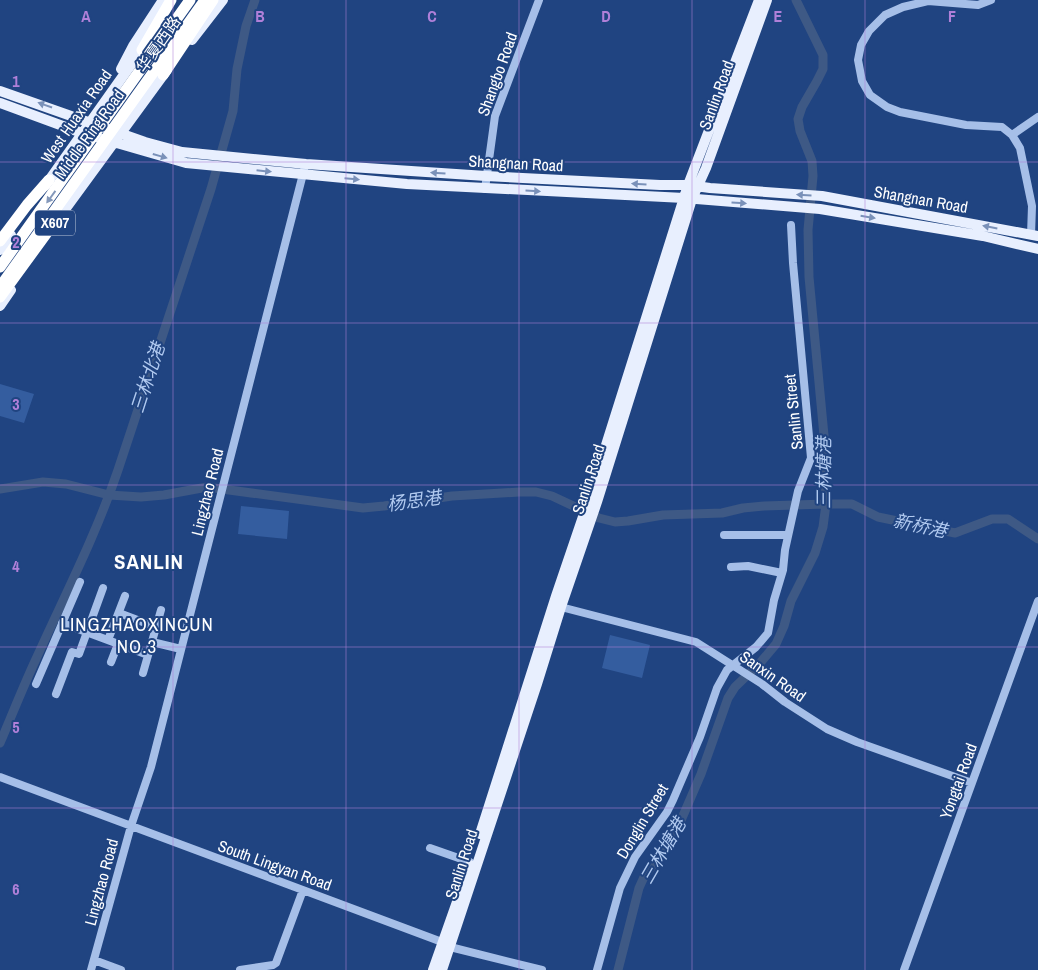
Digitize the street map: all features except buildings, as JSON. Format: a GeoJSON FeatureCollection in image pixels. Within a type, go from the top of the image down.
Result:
{"type":"FeatureCollection","features":[{"type":"Feature","properties":{"kind":"highway"},"geometry":{"type":"LineString","coordinates":[[142,50],[171,0]]}},
{"type":"Feature","properties":{"kind":"highway","name":"Middle Ring Road"},"geometry":{"type":"LineString","coordinates":[[0,268],[190,0]]}},
{"type":"Feature","properties":{"kind":"highway"},"geometry":{"type":"LineString","coordinates":[[164,75],[209,2]]}},
{"type":"Feature","properties":{"kind":"highway","name":"Middle Ring Road"},"geometry":{"type":"LineString","coordinates":[[0,287],[209,2]]}},
{"type":"Feature","properties":{"kind":"highway"},"geometry":{"type":"LineString","coordinates":[[2,236],[49,180]]}},
{"type":"Feature","properties":{"kind":"highway"},"geometry":{"type":"LineString","coordinates":[[0,297],[54,223]]}},
{"type":"Feature","properties":{"kind":"main road"},"geometry":{"type":"LineString","coordinates":[[103,103],[133,46],[163,0]]}},
{"type":"Feature","properties":{"kind":"main road","name":"West Huaxia Road"},"geometry":{"type":"LineString","coordinates":[[0,250],[89,122],[178,0]]}},
{"type":"Feature","properties":{"kind":"main road","name":"X607"},"geometry":{"type":"LineString","coordinates":[[0,306],[54,223],[120,133],[223,0]]}},
{"type":"Feature","properties":{"kind":"main road","name":"Sanlin Road"},"geometry":{"type":"LineString","coordinates":[[442,970],[446,944],[470,862],[593,501],[688,199],[696,167],[758,0]]}},
{"type":"Feature","properties":{"kind":"main road","name":"Sanlin Road"},"geometry":{"type":"LineString","coordinates":[[692,186],[706,168],[767,0]]}},
{"type":"Feature","properties":{"kind":"main road","name":"华夏西路"},"geometry":{"type":"LineString","coordinates":[[120,133],[147,86],[209,2]]}},
{"type":"Feature","properties":{"kind":"main road","name":"Shangnan Road"},"geometry":{"type":"LineString","coordinates":[[0,90],[120,133],[226,167],[407,184],[786,206],[983,236],[1038,249]]}},
{"type":"Feature","properties":{"kind":"main road","name":"Shangnan Road"},"geometry":{"type":"LineString","coordinates":[[0,103],[82,133],[186,163],[230,157],[486,176],[660,186],[692,186],[822,196],[1034,236]]}},
{"type":"Feature","properties":{"kind":"main road","name":"Sanlin Road"},"geometry":{"type":"LineString","coordinates":[[434,970],[446,944],[537,684],[557,606]]}},
{"type":"Feature","properties":{"kind":"street","name":"Shangbo Road"},"geometry":{"type":"LineString","coordinates":[[485,188],[495,116],[539,0]]}},
{"type":"Feature","properties":{"kind":"street"},"geometry":{"type":"LineString","coordinates":[[991,0],[978,5],[928,2],[903,7],[884,15],[869,31],[861,45],[858,60],[862,81],[870,95],[887,107],[900,112],[957,123],[1002,127],[1012,135],[1020,148],[1032,206],[1034,236]]}},
{"type":"Feature","properties":{"kind":"street"},"geometry":{"type":"LineString","coordinates":[[1012,135],[1038,117]]}},
{"type":"Feature","properties":{"kind":"street","name":"Lingzhao Road"},"geometry":{"type":"LineString","coordinates":[[91,970],[130,826],[151,767],[306,164]]}},
{"type":"Feature","properties":{"kind":"street","name":"Sanlin Street"},"geometry":{"type":"LineString","coordinates":[[735,666],[767,635],[782,573],[798,491],[810,463],[811,452],[791,225]]}},
{"type":"Feature","properties":{"kind":"street"},"geometry":{"type":"LineString","coordinates":[[724,535],[788,535]]}},
{"type":"Feature","properties":{"kind":"street"},"geometry":{"type":"LineString","coordinates":[[731,567],[748,566],[782,573]]}},
{"type":"Feature","properties":{"kind":"street"},"geometry":{"type":"LineString","coordinates":[[36,684],[80,582]]}},
{"type":"Feature","properties":{"kind":"street"},"geometry":{"type":"LineString","coordinates":[[56,694],[72,652],[79,654],[103,588]]}},
{"type":"Feature","properties":{"kind":"street"},"geometry":{"type":"LineString","coordinates":[[108,640],[125,596]]}},
{"type":"Feature","properties":{"kind":"street","name":"Yongtai Road"},"geometry":{"type":"LineString","coordinates":[[904,970],[1038,601]]}},
{"type":"Feature","properties":{"kind":"street","name":"Sanxin Road"},"geometry":{"type":"LineString","coordinates":[[557,606],[696,642],[735,666],[785,702],[841,736],[972,784]]}},
{"type":"Feature","properties":{"kind":"street"},"geometry":{"type":"LineString","coordinates":[[143,673],[161,610]]}},
{"type":"Feature","properties":{"kind":"street"},"geometry":{"type":"LineString","coordinates":[[118,613],[156,627]]}},
{"type":"Feature","properties":{"kind":"street"},"geometry":{"type":"LineString","coordinates":[[62,623],[148,655]]}},
{"type":"Feature","properties":{"kind":"street"},"geometry":{"type":"LineString","coordinates":[[152,642],[181,649]]}},
{"type":"Feature","properties":{"kind":"street"},"geometry":{"type":"LineString","coordinates":[[111,662],[118,644]]}},
{"type":"Feature","properties":{"kind":"street","name":"Donglin Street"},"geometry":{"type":"LineString","coordinates":[[598,970],[614,908],[628,871],[673,800],[700,737],[714,693],[724,674],[735,666]]}},
{"type":"Feature","properties":{"kind":"street","name":"South Lingyan Road"},"geometry":{"type":"LineString","coordinates":[[0,777],[446,944],[542,970]]}},
{"type":"Feature","properties":{"kind":"street"},"geometry":{"type":"LineString","coordinates":[[430,848],[470,862]]}},
{"type":"Feature","properties":{"kind":"street"},"geometry":{"type":"LineString","coordinates":[[240,970],[276,963],[303,890]]}},
{"type":"Feature","properties":{"kind":"street"},"geometry":{"type":"LineString","coordinates":[[94,960],[121,970]]}},
{"type":"Feature","properties":{"kind":"shaded area"},"geometry":{"type":"Polygon","coordinates":[[[0,384],[34,394],[24,423],[0,416],[0,384]]]}},
{"type":"Feature","properties":{"kind":"shaded area"},"geometry":{"type":"Polygon","coordinates":[[[241,506],[289,511],[287,539],[238,534],[241,506]]]}},
{"type":"Feature","properties":{"kind":"shaded area"},"geometry":{"type":"Polygon","coordinates":[[[610,635],[650,645],[642,678],[602,668],[610,635]]]}},
{"type":"Feature","properties":{"kind":"waterway","name":"三林北港"},"geometry":{"type":"LineString","coordinates":[[0,743],[31,670],[90,542],[118,470],[211,189],[233,111],[237,69],[246,26],[255,0]]}},
{"type":"Feature","properties":{"kind":"waterway","name":"三林塘港"},"geometry":{"type":"LineString","coordinates":[[618,970],[639,888],[644,877],[676,832],[701,774],[728,698],[735,687],[760,663],[776,644],[784,626],[791,601],[815,553],[823,527],[826,504],[825,446],[809,277],[808,230],[813,176],[812,161],[800,131],[798,119],[802,107],[823,69],[823,55],[796,0]]}},
{"type":"Feature","properties":{"kind":"waterway","name":"杨思港"},"geometry":{"type":"LineString","coordinates":[[0,489],[43,482],[66,484],[109,495],[141,497],[207,487],[363,508],[452,496],[536,492],[552,496],[599,518],[615,522],[663,515],[722,513],[764,506],[852,504],[878,517],[955,533],[992,519],[1008,519],[1038,539]]}},
{"type":"Feature","properties":{"kind":"district","name":"SANLIN"},"geometry":{"type":"Point","coordinates":[149,562]}},
{"type":"Feature","properties":{"kind":"district","name":"LINGZHAOXINCUN NO.3"},"geometry":{"type":"Point","coordinates":[137,635]}},
{"type":"Feature","properties":{"kind":"water label","name":"新桥港"},"geometry":{"type":"Point","coordinates":[920,526]}}]}
